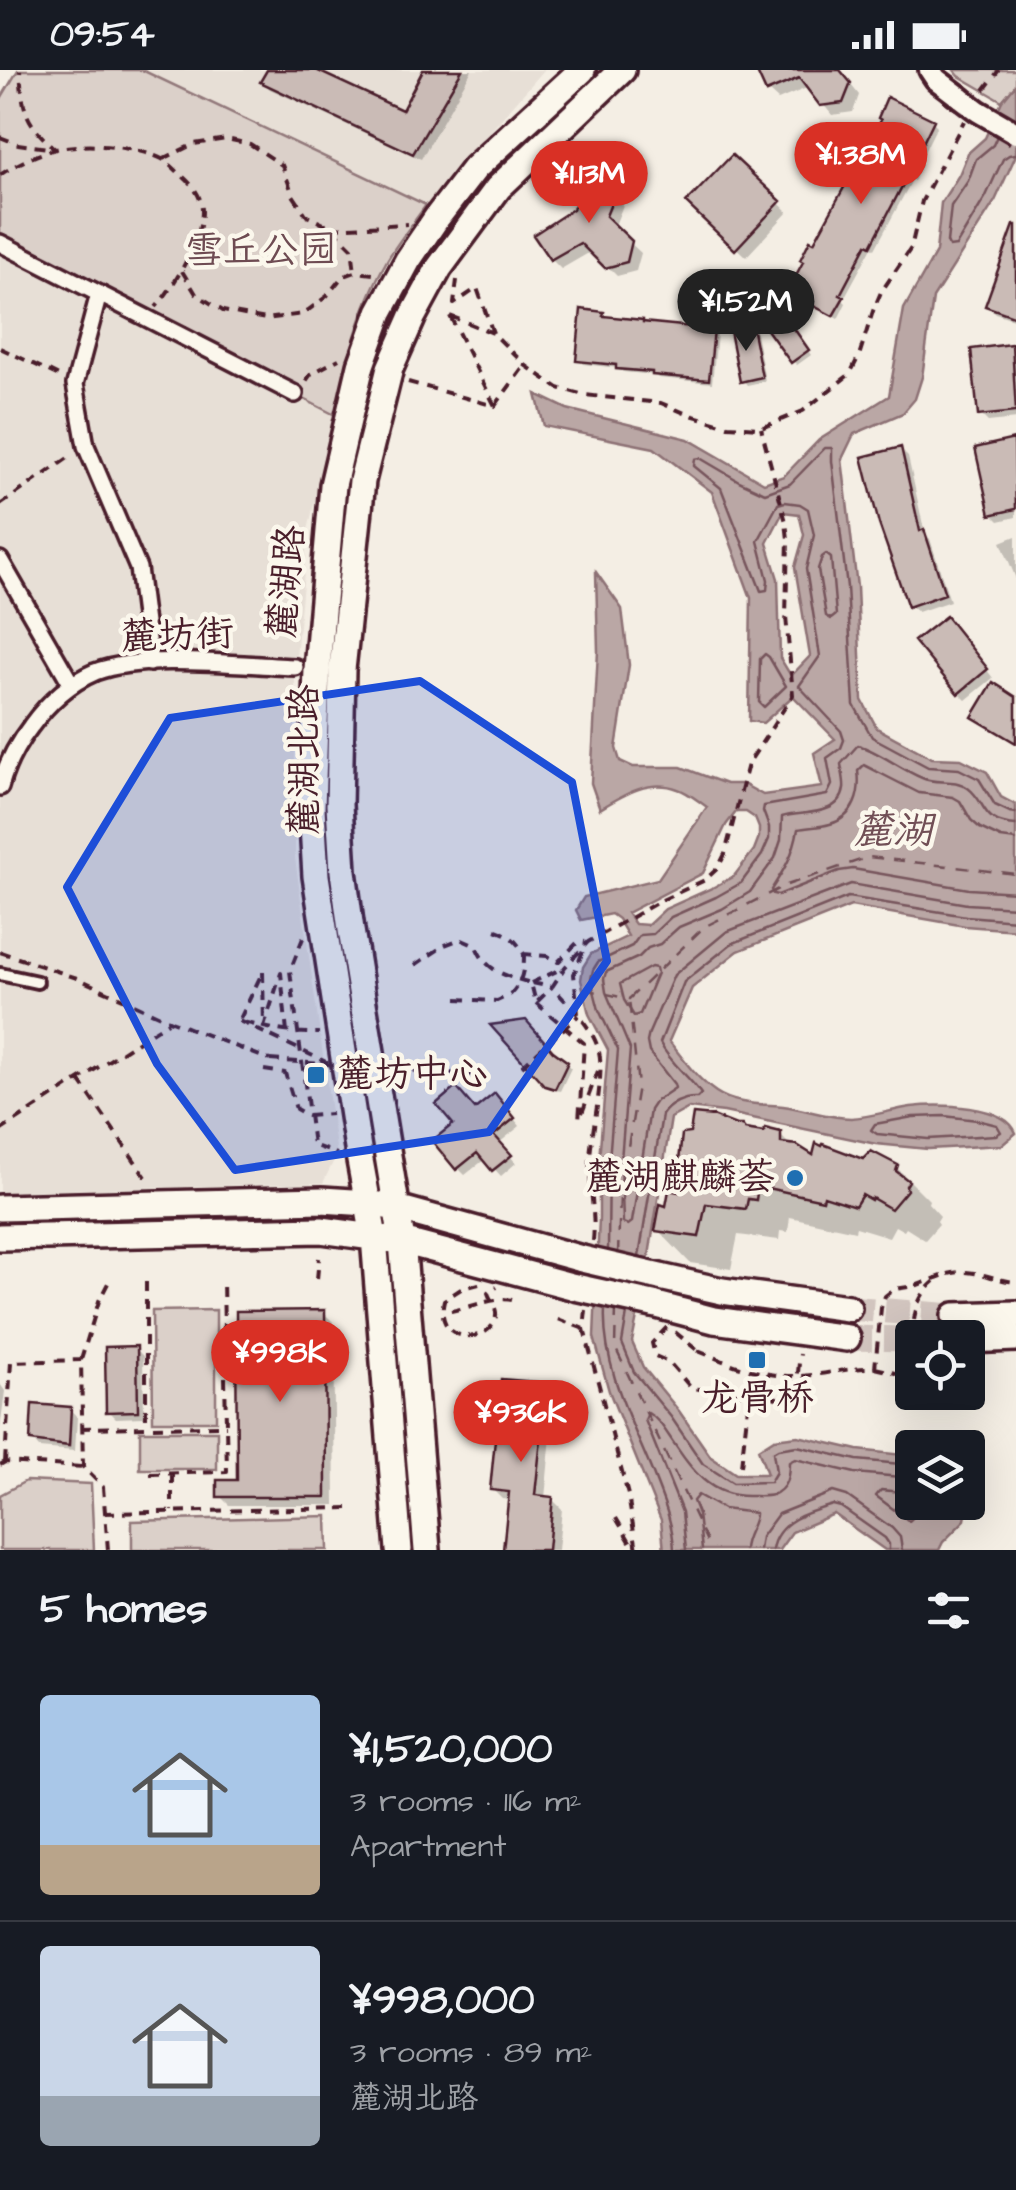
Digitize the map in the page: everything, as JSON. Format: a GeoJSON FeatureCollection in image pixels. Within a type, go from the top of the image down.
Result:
{"type":"FeatureCollection","features":[{"type":"Feature","properties":{"kind":"street","name":"麓湖路"},"geometry":{"type":"LineString","coordinates":[[332,648],[333,485],[361,365],[380,312],[418,245],[476,168],[582,70]]}},
{"type":"Feature","properties":{"kind":"street","name":"麓湖北路"},"geometry":{"type":"LineString","coordinates":[[426,1541],[398,1208],[343,871],[329,695],[332,648],[362,481],[390,368],[413,316],[439,268],[498,188],[622,70]]}},
{"type":"Feature","properties":{"kind":"street"},"geometry":{"type":"LineString","coordinates":[[930,70],[978,111],[1016,133]]}},
{"type":"Feature","properties":{"kind":"street"},"geometry":{"type":"LineString","coordinates":[[0,243],[296,394]]}},
{"type":"Feature","properties":{"kind":"street"},"geometry":{"type":"LineString","coordinates":[[100,294],[75,384],[86,446],[138,568],[150,663]]}},
{"type":"Feature","properties":{"kind":"street"},"geometry":{"type":"LineString","coordinates":[[0,560],[72,685]]}},
{"type":"Feature","properties":{"kind":"street","name":"麓坊街"},"geometry":{"type":"LineString","coordinates":[[0,788],[4,770],[44,708],[95,672],[150,663],[296,668]]}},
{"type":"Feature","properties":{"kind":"street","name":"麓湖路"},"geometry":{"type":"LineString","coordinates":[[329,695],[312,808],[316,876],[374,1237],[399,1550]]}},
{"type":"Feature","properties":{"kind":"street"},"geometry":{"type":"LineString","coordinates":[[0,1208],[368,1202],[660,1278],[722,1291],[848,1308]]}},
{"type":"Feature","properties":{"kind":"street"},"geometry":{"type":"LineString","coordinates":[[0,1237],[321,1230],[402,1241],[714,1320],[847,1338]]}},
{"type":"Feature","properties":{"kind":"street"},"geometry":{"type":"LineString","coordinates":[[955,1316],[1016,1314]]}},
{"type":"Feature","properties":{"kind":"street"},"geometry":{"type":"LineString","coordinates":[[985,1339],[1016,1338]]}},
{"type":"Feature","properties":{"kind":"lane"},"geometry":{"type":"LineString","coordinates":[[0,974],[36,982]]}},
{"type":"Feature","properties":{"kind":"path"},"geometry":{"type":"LineString","coordinates":[[20,70],[23,103],[33,129],[55,149]]}},
{"type":"Feature","properties":{"kind":"path"},"geometry":{"type":"LineString","coordinates":[[984,90],[999,70]]}},
{"type":"Feature","properties":{"kind":"path"},"geometry":{"type":"LineString","coordinates":[[495,406],[450,316],[493,333],[525,365],[558,388],[584,396],[661,403],[728,426],[761,428],[803,411],[850,374],[872,310],[910,248],[922,201],[964,120]]}},
{"type":"Feature","properties":{"kind":"path"},"geometry":{"type":"LineString","coordinates":[[0,137],[18,144],[55,149],[88,146],[136,150],[163,159],[188,180],[198,193],[202,211],[197,234],[170,291],[146,318]]}},
{"type":"Feature","properties":{"kind":"path"},"geometry":{"type":"LineString","coordinates":[[163,159],[194,144],[226,139],[250,144],[282,166],[307,216],[332,228],[352,248],[355,272]]}},
{"type":"Feature","properties":{"kind":"path"},"geometry":{"type":"LineString","coordinates":[[0,174],[55,149]]}},
{"type":"Feature","properties":{"kind":"path"},"geometry":{"type":"LineString","coordinates":[[332,228],[413,224]]}},
{"type":"Feature","properties":{"kind":"path"},"geometry":{"type":"LineString","coordinates":[[459,266],[454,304],[476,288],[493,333]]}},
{"type":"Feature","properties":{"kind":"path"},"geometry":{"type":"LineString","coordinates":[[182,271],[196,294],[223,312],[266,319],[303,314],[328,296],[342,277],[355,272],[373,274]]}},
{"type":"Feature","properties":{"kind":"path"},"geometry":{"type":"LineString","coordinates":[[0,348],[75,384]]}},
{"type":"Feature","properties":{"kind":"path"},"geometry":{"type":"LineString","coordinates":[[296,394],[311,374],[348,354]]}},
{"type":"Feature","properties":{"kind":"path"},"geometry":{"type":"LineString","coordinates":[[495,406],[525,365]]}},
{"type":"Feature","properties":{"kind":"path"},"geometry":{"type":"LineString","coordinates":[[404,381],[495,406]]}},
{"type":"Feature","properties":{"kind":"path"},"geometry":{"type":"LineString","coordinates":[[536,1003],[588,942],[705,880],[718,868],[748,764],[793,696],[786,616],[788,538],[761,428]]}},
{"type":"Feature","properties":{"kind":"path"},"geometry":{"type":"LineString","coordinates":[[0,505],[86,446]]}},
{"type":"Feature","properties":{"kind":"path"},"geometry":{"type":"LineString","coordinates":[[457,999],[497,1001],[510,996],[520,984],[524,954],[508,935],[496,930]]}},
{"type":"Feature","properties":{"kind":"path"},"geometry":{"type":"LineString","coordinates":[[304,933],[290,971],[308,1116],[313,1145],[337,1154]]}},
{"type":"Feature","properties":{"kind":"path"},"geometry":{"type":"LineString","coordinates":[[415,965],[460,939],[476,946],[493,971],[552,987],[578,1015]]}},
{"type":"Feature","properties":{"kind":"path"},"geometry":{"type":"LineString","coordinates":[[524,954],[547,956],[558,962],[579,941],[588,942]]}},
{"type":"Feature","properties":{"kind":"path"},"geometry":{"type":"LineString","coordinates":[[578,1015],[574,974],[588,942]]}},
{"type":"Feature","properties":{"kind":"path"},"geometry":{"type":"LineString","coordinates":[[0,952],[78,978],[171,1021],[270,1060],[473,1075]]}},
{"type":"Feature","properties":{"kind":"path"},"geometry":{"type":"LineString","coordinates":[[531,982],[565,967]]}},
{"type":"Feature","properties":{"kind":"path"},"geometry":{"type":"LineString","coordinates":[[239,1021],[263,971],[264,1028]]}},
{"type":"Feature","properties":{"kind":"path"},"geometry":{"type":"LineString","coordinates":[[264,1028],[280,973],[287,1034]]}},
{"type":"Feature","properties":{"kind":"path"},"geometry":{"type":"LineString","coordinates":[[531,982],[536,1003],[584,1044],[579,1121],[600,1066]]}},
{"type":"Feature","properties":{"kind":"path"},"geometry":{"type":"LineString","coordinates":[[522,1066],[578,1015]]}},
{"type":"Feature","properties":{"kind":"path"},"geometry":{"type":"LineString","coordinates":[[0,1131],[171,1021]]}},
{"type":"Feature","properties":{"kind":"path"},"geometry":{"type":"LineString","coordinates":[[239,1021],[287,1034],[319,1033]]}},
{"type":"Feature","properties":{"kind":"path"},"geometry":{"type":"LineString","coordinates":[[239,1021],[332,1065]]}},
{"type":"Feature","properties":{"kind":"path"},"geometry":{"type":"LineString","coordinates":[[264,1070],[285,1073],[296,1109],[308,1116],[331,1114]]}},
{"type":"Feature","properties":{"kind":"path"},"geometry":{"type":"LineString","coordinates":[[79,1080],[153,1188]]}},
{"type":"Feature","properties":{"kind":"path"},"geometry":{"type":"LineString","coordinates":[[586,1102],[597,1104]]}},
{"type":"Feature","properties":{"kind":"path"},"geometry":{"type":"LineString","coordinates":[[317,1279],[319,1258]]}},
{"type":"Feature","properties":{"kind":"path"},"geometry":{"type":"LineString","coordinates":[[875,1368],[880,1308],[894,1289],[958,1271],[1016,1282]]}},
{"type":"Feature","properties":{"kind":"path"},"geometry":{"type":"LineString","coordinates":[[914,1320],[918,1303],[929,1285],[947,1274]]}},
{"type":"Feature","properties":{"kind":"path"},"geometry":{"type":"LineString","coordinates":[[150,1474],[226,1472],[223,1280]]}},
{"type":"Feature","properties":{"kind":"path"},"geometry":{"type":"LineString","coordinates":[[488,1281],[452,1293],[444,1300],[443,1322],[448,1330],[470,1337],[492,1324],[495,1306],[488,1293],[502,1284]]}},
{"type":"Feature","properties":{"kind":"path"},"geometry":{"type":"LineString","coordinates":[[146,1282],[146,1426]]}},
{"type":"Feature","properties":{"kind":"path"},"geometry":{"type":"LineString","coordinates":[[108,1283],[80,1360],[83,1467],[103,1487],[108,1550]]}},
{"type":"Feature","properties":{"kind":"path"},"geometry":{"type":"LineString","coordinates":[[451,1311],[503,1298],[512,1300]]}},
{"type":"Feature","properties":{"kind":"path"},"geometry":{"type":"LineString","coordinates":[[558,1319],[584,1329]]}},
{"type":"Feature","properties":{"kind":"path"},"geometry":{"type":"LineString","coordinates":[[800,1353],[795,1400],[691,1388],[668,1362],[655,1356],[652,1343],[668,1326],[698,1351],[749,1370],[774,1374],[799,1376],[853,1367],[895,1374]]}},
{"type":"Feature","properties":{"kind":"path"},"geometry":{"type":"LineString","coordinates":[[80,1360],[11,1362],[2,1464],[83,1467]]}},
{"type":"Feature","properties":{"kind":"path"},"geometry":{"type":"LineString","coordinates":[[742,1466],[750,1394]]}},
{"type":"Feature","properties":{"kind":"path"},"geometry":{"type":"LineString","coordinates":[[81,1428],[226,1426]]}},
{"type":"Feature","properties":{"kind":"path"},"geometry":{"type":"LineString","coordinates":[[172,1474],[172,1511]]}},
{"type":"Feature","properties":{"kind":"path"},"geometry":{"type":"LineString","coordinates":[[105,1513],[348,1508]]}},
{"type":"Feature","properties":{"kind":"path"},"geometry":{"type":"LineString","coordinates":[[616,1518],[635,1550]]}},
{"type":"Feature","properties":{"kind":"highlighted area"},"geometry":{"type":"Polygon","coordinates":[[[420,681],[572,782],[607,961],[489,1132],[235,1170],[157,1064],[67,887],[170,718],[420,681]]]}},
{"type":"Feature","properties":{"kind":"shaded area"},"geometry":{"type":"Polygon","coordinates":[[[143,70],[544,70],[426,205],[143,70]]]}},
{"type":"Feature","properties":{"kind":"shaded area","name":"麓坊中心"},"geometry":{"type":"Polygon","coordinates":[[[0,243],[335,415],[308,530],[295,668],[295,858],[337,1154],[323,1183],[0,1192],[0,243]]]}},
{"type":"Feature","properties":{"kind":"green space","name":"雪丘公园"},"geometry":{"type":"Polygon","coordinates":[[[18,70],[142,70],[426,205],[389,256],[368,299],[335,415],[0,243],[0,100],[18,70]]]}},
{"type":"Feature","properties":{"kind":"green space"},"geometry":{"type":"Polygon","coordinates":[[[954,70],[1016,70],[1016,84],[1002,101],[954,70]]]}},
{"type":"Feature","properties":{"kind":"green space"},"geometry":{"type":"Polygon","coordinates":[[[216,1310],[216,1421],[153,1421],[152,1311],[216,1310]]]}},
{"type":"Feature","properties":{"kind":"green space"},"geometry":{"type":"Polygon","coordinates":[[[140,1431],[217,1431],[217,1469],[140,1469],[140,1431]]]}},
{"type":"Feature","properties":{"kind":"green space"},"geometry":{"type":"Polygon","coordinates":[[[26,1481],[91,1484],[94,1550],[0,1550],[0,1495],[26,1481]]]}},
{"type":"Feature","properties":{"kind":"green space"},"geometry":{"type":"Polygon","coordinates":[[[327,1516],[328,1550],[132,1550],[132,1521],[327,1516]]]}},
{"type":"Feature","properties":{"kind":"water","name":"麓湖"},"geometry":{"type":"Polygon","coordinates":[[[1016,84],[1016,155],[995,201],[933,298],[922,377],[915,399],[903,413],[854,434],[842,459],[857,587],[862,700],[877,728],[932,758],[961,759],[987,772],[1001,797],[1016,805],[1016,930],[965,926],[851,906],[738,951],[692,988],[669,1041],[709,1087],[740,1102],[851,1118],[911,1107],[970,1108],[999,1116],[1016,1133],[1002,1145],[928,1149],[876,1144],[689,1108],[671,1118],[632,1342],[643,1367],[711,1457],[736,1474],[767,1474],[758,1449],[774,1439],[798,1436],[895,1454],[895,1520],[965,1520],[939,1550],[885,1550],[834,1514],[792,1532],[779,1550],[664,1550],[661,1520],[609,1391],[594,1337],[599,1160],[608,1050],[589,1014],[581,980],[591,954],[628,936],[611,914],[581,920],[576,910],[584,897],[658,879],[707,807],[682,790],[657,786],[637,790],[600,809],[591,783],[598,651],[596,572],[622,609],[629,665],[616,748],[620,761],[633,767],[681,767],[726,784],[743,784],[763,795],[822,787],[814,753],[835,739],[793,696],[763,723],[749,721],[751,598],[712,492],[654,448],[544,426],[536,394],[567,409],[688,439],[764,483],[784,476],[819,440],[889,396],[904,309],[936,252],[941,203],[968,153],[985,138],[1002,101],[1016,84]],[[783,512],[767,543],[778,579],[780,658],[791,676],[810,656],[795,567],[804,535],[799,514],[783,512]],[[736,812],[726,825],[703,873],[627,913],[635,924],[648,925],[665,909],[734,876],[759,837],[755,818],[746,812],[736,812]]]}},
{"type":"Feature","properties":{"kind":"building"},"geometry":{"type":"Polygon","coordinates":[[[267,70],[316,70],[402,110],[423,70],[462,70],[413,154],[260,82],[267,70]]]}},
{"type":"Feature","properties":{"kind":"building"},"geometry":{"type":"Polygon","coordinates":[[[756,70],[840,70],[851,83],[843,103],[820,106],[799,78],[766,92],[756,70]]]}},
{"type":"Feature","properties":{"kind":"building"},"geometry":{"type":"Polygon","coordinates":[[[887,97],[934,120],[916,157],[920,159],[871,246],[867,244],[833,316],[787,292],[810,240],[814,242],[881,120],[878,118],[887,97]]]}},
{"type":"Feature","properties":{"kind":"building"},"geometry":{"type":"Polygon","coordinates":[[[732,155],[781,201],[735,250],[686,203],[732,155]]]}},
{"type":"Feature","properties":{"kind":"building"},"geometry":{"type":"Polygon","coordinates":[[[592,171],[619,184],[606,216],[632,241],[627,262],[605,268],[580,243],[550,260],[533,235],[573,209],[592,171]]]}},
{"type":"Feature","properties":{"kind":"building"},"geometry":{"type":"Polygon","coordinates":[[[1016,225],[1016,317],[985,306],[1016,225]]]}},
{"type":"Feature","properties":{"kind":"building"},"geometry":{"type":"Polygon","coordinates":[[[779,307],[809,350],[791,363],[760,320],[779,307]]]}},
{"type":"Feature","properties":{"kind":"building"},"geometry":{"type":"Polygon","coordinates":[[[581,309],[604,312],[603,316],[714,329],[709,380],[652,375],[616,369],[616,365],[576,361],[581,309]]]}},
{"type":"Feature","properties":{"kind":"building"},"geometry":{"type":"Polygon","coordinates":[[[752,326],[762,377],[740,382],[730,331],[752,326]]]}},
{"type":"Feature","properties":{"kind":"building"},"geometry":{"type":"Polygon","coordinates":[[[1012,344],[1016,412],[978,416],[971,349],[1012,344]]]}},
{"type":"Feature","properties":{"kind":"building"},"geometry":{"type":"Polygon","coordinates":[[[1014,439],[1016,509],[990,515],[975,448],[1014,439]]]}},
{"type":"Feature","properties":{"kind":"building"},"geometry":{"type":"Polygon","coordinates":[[[901,447],[920,531],[924,529],[945,594],[908,607],[879,524],[862,457],[901,447]]]}},
{"type":"Feature","properties":{"kind":"building"},"geometry":{"type":"Polygon","coordinates":[[[946,616],[988,669],[958,694],[914,641],[946,616]]]}},
{"type":"Feature","properties":{"kind":"building"},"geometry":{"type":"Polygon","coordinates":[[[993,682],[1016,697],[1016,743],[972,717],[993,682]]]}},
{"type":"Feature","properties":{"kind":"building"},"geometry":{"type":"Polygon","coordinates":[[[526,1020],[568,1062],[555,1089],[545,1086],[490,1025],[526,1020]]]}},
{"type":"Feature","properties":{"kind":"building"},"geometry":{"type":"Polygon","coordinates":[[[456,1087],[475,1109],[495,1093],[515,1118],[494,1135],[512,1155],[492,1171],[477,1153],[456,1170],[432,1141],[453,1124],[436,1104],[456,1087]]]}},
{"type":"Feature","properties":{"kind":"building","name":"麓湖麒麟荟"},"geometry":{"type":"Polygon","coordinates":[[[693,1114],[713,1116],[745,1129],[781,1132],[781,1143],[797,1145],[813,1155],[816,1143],[863,1159],[871,1151],[898,1165],[896,1171],[909,1181],[907,1190],[891,1209],[862,1195],[855,1206],[824,1196],[823,1200],[758,1186],[756,1200],[748,1199],[746,1209],[706,1204],[699,1237],[655,1231],[660,1204],[666,1206],[669,1190],[679,1192],[685,1163],[679,1161],[682,1134],[690,1133],[693,1114]]]}},
{"type":"Feature","properties":{"kind":"building"},"geometry":{"type":"Polygon","coordinates":[[[325,1310],[326,1497],[217,1497],[217,1480],[237,1480],[236,1311],[325,1310]]]}},
{"type":"Feature","properties":{"kind":"building"},"geometry":{"type":"Polygon","coordinates":[[[137,1346],[138,1411],[106,1412],[105,1347],[137,1346]]]}},
{"type":"Feature","properties":{"kind":"building"},"geometry":{"type":"Polygon","coordinates":[[[501,1379],[547,1383],[535,1495],[553,1497],[548,1550],[503,1550],[509,1492],[490,1490],[501,1379]]]}},
{"type":"Feature","properties":{"kind":"building"},"geometry":{"type":"Polygon","coordinates":[[[32,1404],[71,1407],[69,1446],[30,1441],[32,1404]]]}},
{"type":"Feature","properties":{"kind":"ferry route"},"geometry":{"type":"LineString","coordinates":[[585,989],[629,999],[704,927],[784,886],[869,857],[1016,874]]}},
{"type":"Feature","properties":{"kind":"ferry route"},"geometry":{"type":"LineString","coordinates":[[618,1255],[620,1195],[638,1086],[629,999]]}},
{"type":"Feature","properties":{"kind":"ferry route"},"geometry":{"type":"LineString","coordinates":[[616,1308],[615,1347],[711,1550]]}},
{"type":"Feature","properties":{"kind":"tunnel"},"geometry":{"type":"LineString","coordinates":[[848,1308],[955,1316]]}},
{"type":"Feature","properties":{"kind":"tunnel"},"geometry":{"type":"LineString","coordinates":[[847,1338],[895,1339]]}},
{"type":"Feature","properties":{"kind":"place","name":"麓坊中心"},"geometry":{"type":"Point","coordinates":[316,1075]}},
{"type":"Feature","properties":{"kind":"place","name":"麓湖麒麟荟"},"geometry":{"type":"Point","coordinates":[795,1178]}},
{"type":"Feature","properties":{"kind":"place","name":"龙骨桥"},"geometry":{"type":"Point","coordinates":[757,1360]}}]}
